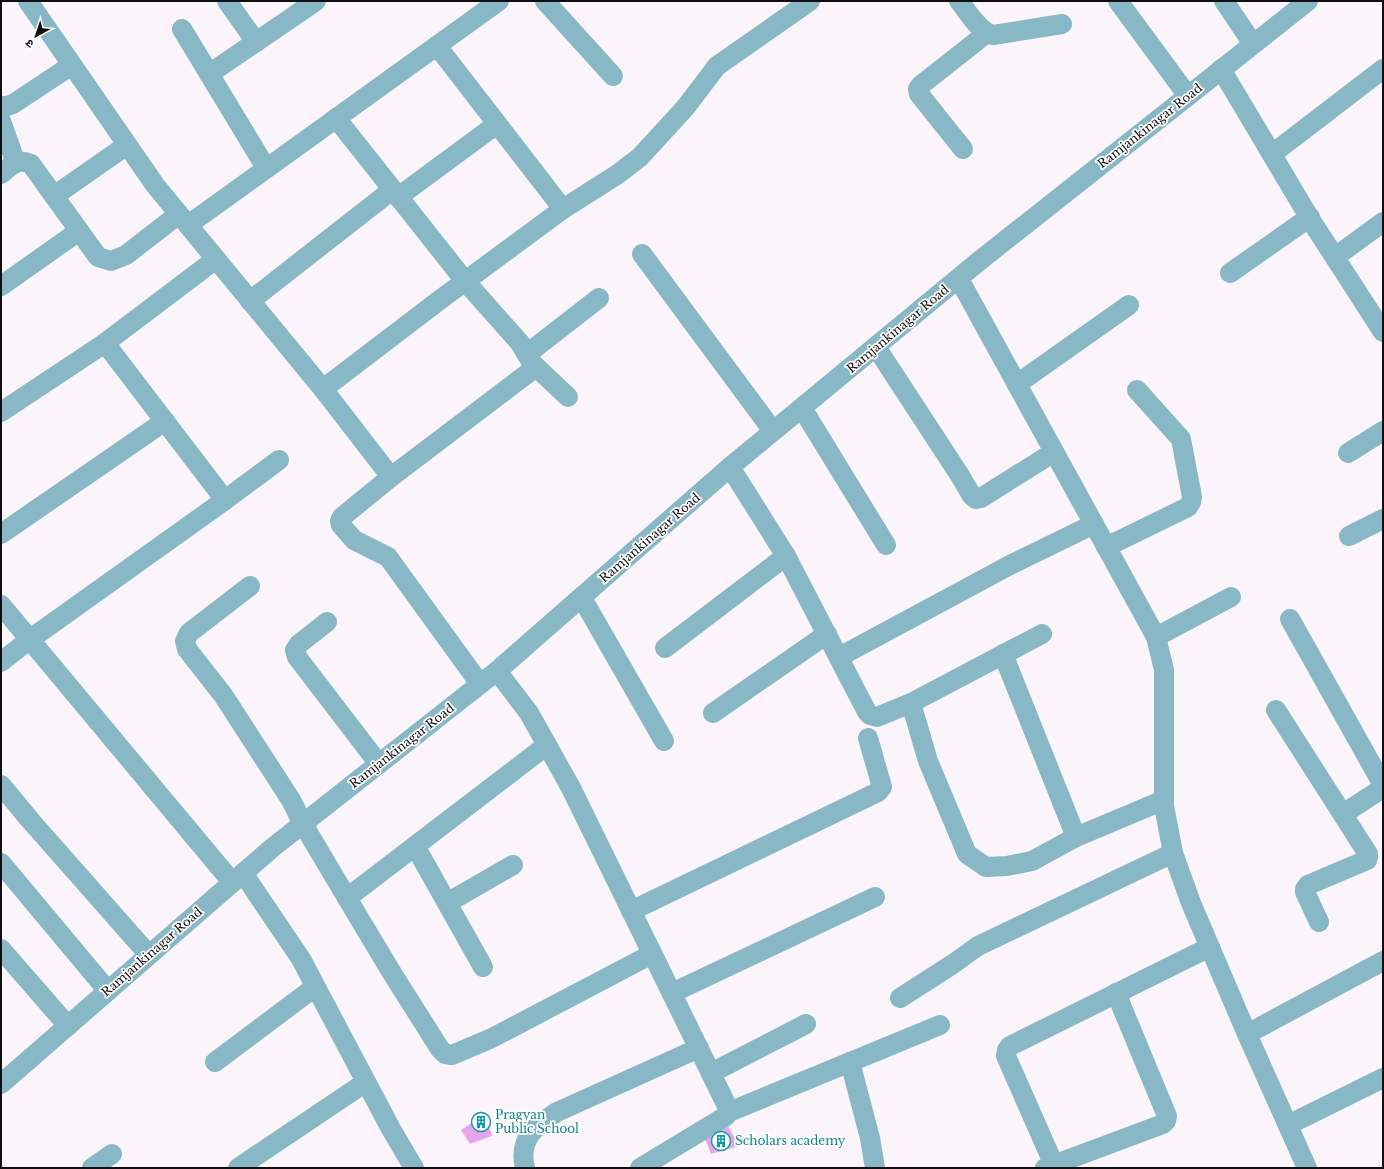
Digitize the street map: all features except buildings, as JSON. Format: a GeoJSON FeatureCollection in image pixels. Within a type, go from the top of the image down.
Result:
{"type":"FeatureCollection","features":[{"type":"Feature","properties":{"kind":"street"},"geometry":{"type":"LineString","coordinates":[[28,1],[155,185],[323,389],[391,476]]}},
{"type":"Feature","properties":{"kind":"street"},"geometry":{"type":"LineString","coordinates":[[227,1],[256,42]]}},
{"type":"Feature","properties":{"kind":"street"},"geometry":{"type":"LineString","coordinates":[[209,74],[316,1]]}},
{"type":"Feature","properties":{"kind":"street"},"geometry":{"type":"LineString","coordinates":[[1,120],[8,168],[23,161],[31,164],[98,258],[111,261],[126,255],[266,168],[499,1]]}},
{"type":"Feature","properties":{"kind":"street"},"geometry":{"type":"LineString","coordinates":[[546,1],[613,76]]}},
{"type":"Feature","properties":{"kind":"street"},"geometry":{"type":"LineString","coordinates":[[323,389],[563,209],[618,174],[640,157],[685,108],[717,66],[810,1]]}},
{"type":"Feature","properties":{"kind":"street"},"geometry":{"type":"LineString","coordinates":[[959,1],[982,29],[993,35],[1062,24]]}},
{"type":"Feature","properties":{"kind":"street"},"geometry":{"type":"LineString","coordinates":[[1118,1],[1188,96]]}},
{"type":"Feature","properties":{"kind":"street"},"geometry":{"type":"LineString","coordinates":[[1224,1],[1253,44]]}},
{"type":"Feature","properties":{"kind":"street","name":"Ramjankinagar Road"},"geometry":{"type":"LineString","coordinates":[[1,1084],[272,848],[497,671],[730,467],[958,279],[1308,1]]}},
{"type":"Feature","properties":{"kind":"street"},"geometry":{"type":"LineString","coordinates":[[182,29],[266,168]]}},
{"type":"Feature","properties":{"kind":"street"},"geometry":{"type":"LineString","coordinates":[[963,149],[919,94],[918,89],[921,85],[987,33]]}},
{"type":"Feature","properties":{"kind":"street"},"geometry":{"type":"LineString","coordinates":[[437,46],[563,209]]}},
{"type":"Feature","properties":{"kind":"street"},"geometry":{"type":"LineString","coordinates":[[1,106],[13,104],[72,65]]}},
{"type":"Feature","properties":{"kind":"street"},"geometry":{"type":"LineString","coordinates":[[1221,69],[1335,257],[1381,324]]}},
{"type":"Feature","properties":{"kind":"street"},"geometry":{"type":"LineString","coordinates":[[1272,154],[1383,69]]}},
{"type":"Feature","properties":{"kind":"street"},"geometry":{"type":"LineString","coordinates":[[336,118],[465,281],[520,343],[532,361],[568,397]]}},
{"type":"Feature","properties":{"kind":"street"},"geometry":{"type":"LineString","coordinates":[[250,301],[395,194],[497,124]]}},
{"type":"Feature","properties":{"kind":"street"},"geometry":{"type":"LineString","coordinates":[[54,196],[127,145]]}},
{"type":"Feature","properties":{"kind":"street"},"geometry":{"type":"LineString","coordinates":[[1230,273],[1310,217]]}},
{"type":"Feature","properties":{"kind":"street"},"geometry":{"type":"LineString","coordinates":[[1335,257],[1383,222]]}},
{"type":"Feature","properties":{"kind":"street"},"geometry":{"type":"LineString","coordinates":[[1,286],[79,231]]}},
{"type":"Feature","properties":{"kind":"street"},"geometry":{"type":"LineString","coordinates":[[642,254],[773,432]]}},
{"type":"Feature","properties":{"kind":"street"},"geometry":{"type":"LineString","coordinates":[[1,412],[105,343],[216,259]]}},
{"type":"Feature","properties":{"kind":"street"},"geometry":{"type":"LineString","coordinates":[[958,279],[1156,637],[1164,670],[1164,806],[1173,853],[1191,903],[1247,1034],[1307,1168]]}},
{"type":"Feature","properties":{"kind":"street"},"geometry":{"type":"LineString","coordinates":[[480,684],[388,557],[354,540],[341,525],[340,521],[342,517],[391,476],[532,361],[599,298]]}},
{"type":"Feature","properties":{"kind":"street"},"geometry":{"type":"LineString","coordinates":[[1017,384],[1129,305]]}},
{"type":"Feature","properties":{"kind":"street"},"geometry":{"type":"LineString","coordinates":[[105,343],[225,500]]}},
{"type":"Feature","properties":{"kind":"street"},"geometry":{"type":"LineString","coordinates":[[876,347],[972,496],[976,499],[981,498],[1054,452]]}},
{"type":"Feature","properties":{"kind":"street"},"geometry":{"type":"LineString","coordinates":[[1106,547],[1188,506],[1192,497],[1181,439],[1137,390]]}},
{"type":"Feature","properties":{"kind":"street"},"geometry":{"type":"LineString","coordinates":[[802,408],[886,545]]}},
{"type":"Feature","properties":{"kind":"street"},"geometry":{"type":"LineString","coordinates":[[1,534],[165,421]]}},
{"type":"Feature","properties":{"kind":"street"},"geometry":{"type":"LineString","coordinates":[[1348,453],[1383,431]]}},
{"type":"Feature","properties":{"kind":"street"},"geometry":{"type":"LineString","coordinates":[[1,662],[29,640],[279,460]]}},
{"type":"Feature","properties":{"kind":"street"},"geometry":{"type":"LineString","coordinates":[[730,467],[786,556],[867,712],[870,715],[877,717],[911,703],[1042,634]]}},
{"type":"Feature","properties":{"kind":"street"},"geometry":{"type":"LineString","coordinates":[[1349,536],[1383,519]]}},
{"type":"Feature","properties":{"kind":"street"},"geometry":{"type":"LineString","coordinates":[[839,657],[1010,565],[1094,524]]}},
{"type":"Feature","properties":{"kind":"street"},"geometry":{"type":"LineString","coordinates":[[665,648],[786,556]]}},
{"type":"Feature","properties":{"kind":"street"},"geometry":{"type":"LineString","coordinates":[[250,586],[189,634],[185,641],[187,649],[223,695],[291,800],[303,824],[346,898],[440,1049],[445,1054],[452,1055],[492,1038],[652,954]]}},
{"type":"Feature","properties":{"kind":"street"},"geometry":{"type":"LineString","coordinates":[[1156,637],[1231,597]]}},
{"type":"Feature","properties":{"kind":"street"},"geometry":{"type":"LineString","coordinates":[[582,598],[664,740]]}},
{"type":"Feature","properties":{"kind":"street"},"geometry":{"type":"LineString","coordinates":[[1,605],[29,640],[238,878],[301,959],[410,1166]]}},
{"type":"Feature","properties":{"kind":"street"},"geometry":{"type":"LineString","coordinates":[[1290,619],[1383,785],[1343,814]]}},
{"type":"Feature","properties":{"kind":"street"},"geometry":{"type":"LineString","coordinates":[[327,622],[299,644],[295,650],[297,658],[379,764]]}},
{"type":"Feature","properties":{"kind":"street"},"geometry":{"type":"LineString","coordinates":[[713,713],[827,634]]}},
{"type":"Feature","properties":{"kind":"street"},"geometry":{"type":"LineString","coordinates":[[1003,654],[1076,838]]}},
{"type":"Feature","properties":{"kind":"street"},"geometry":{"type":"LineString","coordinates":[[497,671],[529,713],[571,788],[729,1112]]}},
{"type":"Feature","properties":{"kind":"street"},"geometry":{"type":"LineString","coordinates":[[911,703],[928,761],[967,854],[986,867],[1008,866],[1032,861],[1076,838],[1164,800]]}},
{"type":"Feature","properties":{"kind":"street"},"geometry":{"type":"LineString","coordinates":[[1276,710],[1368,854],[1366,860],[1308,885],[1305,889],[1319,922]]}},
{"type":"Feature","properties":{"kind":"street"},"geometry":{"type":"LineString","coordinates":[[631,911],[878,792],[882,787],[868,738]]}},
{"type":"Feature","properties":{"kind":"street"},"geometry":{"type":"LineString","coordinates":[[346,898],[547,745]]}},
{"type":"Feature","properties":{"kind":"street"},"geometry":{"type":"LineString","coordinates":[[1,785],[149,955]]}},
{"type":"Feature","properties":{"kind":"street"},"geometry":{"type":"LineString","coordinates":[[415,846],[483,967]]}},
{"type":"Feature","properties":{"kind":"street"},"geometry":{"type":"LineString","coordinates":[[900,998],[978,946],[1173,853]]}},
{"type":"Feature","properties":{"kind":"street"},"geometry":{"type":"LineString","coordinates":[[1,863],[108,991]]}},
{"type":"Feature","properties":{"kind":"street"},"geometry":{"type":"LineString","coordinates":[[447,903],[513,864]]}},
{"type":"Feature","properties":{"kind":"street"},"geometry":{"type":"LineString","coordinates":[[672,993],[875,897]]}},
{"type":"Feature","properties":{"kind":"street"},"geometry":{"type":"LineString","coordinates":[[1116,993],[1167,1116],[1166,1121],[1163,1124],[1049,1166],[1006,1056],[1007,1050],[1010,1046],[1116,993],[1210,947]]}},
{"type":"Feature","properties":{"kind":"street"},"geometry":{"type":"LineString","coordinates":[[1,949],[68,1026]]}},
{"type":"Feature","properties":{"kind":"street"},"geometry":{"type":"LineString","coordinates":[[1247,1034],[1383,961]]}},
{"type":"Feature","properties":{"kind":"street"},"geometry":{"type":"LineString","coordinates":[[215,1062],[316,987]]}},
{"type":"Feature","properties":{"kind":"street"},"geometry":{"type":"LineString","coordinates":[[711,1073],[806,1024]]}},
{"type":"Feature","properties":{"kind":"street"},"geometry":{"type":"LineString","coordinates":[[640,1168],[726,1116],[729,1112],[940,1025]]}},
{"type":"Feature","properties":{"kind":"street"},"geometry":{"type":"LineString","coordinates":[[525,1168],[523,1153],[526,1140],[542,1122],[557,1112],[699,1048]]}},
{"type":"Feature","properties":{"kind":"street"},"geometry":{"type":"LineString","coordinates":[[850,1062],[870,1138],[874,1168]]}},
{"type":"Feature","properties":{"kind":"street"},"geometry":{"type":"LineString","coordinates":[[1288,1125],[1383,1078]]}},
{"type":"Feature","properties":{"kind":"street"},"geometry":{"type":"LineString","coordinates":[[238,1168],[366,1082]]}},
{"type":"Feature","properties":{"kind":"street"},"geometry":{"type":"LineString","coordinates":[[92,1168],[112,1154]]}},
{"type":"Feature","properties":{"kind":"place","name":"Pragyan Public School"},"geometry":{"type":"Point","coordinates":[481,1122]}},
{"type":"Feature","properties":{"kind":"place","name":"Scholars academy"},"geometry":{"type":"Point","coordinates":[721,1141]}}]}
